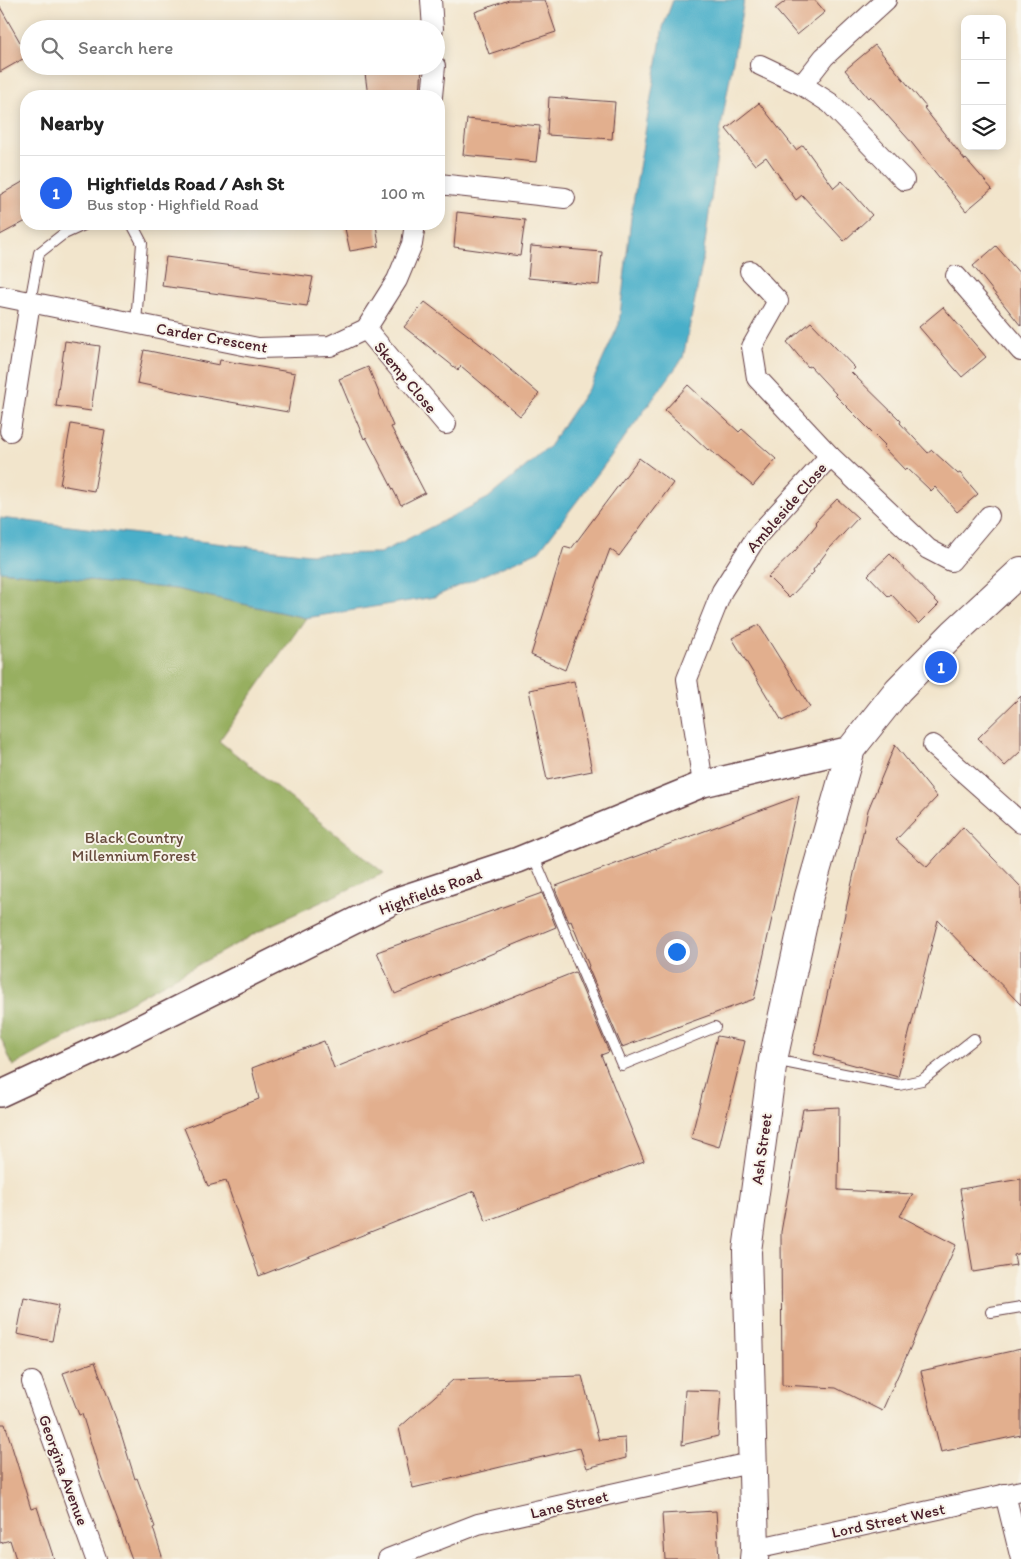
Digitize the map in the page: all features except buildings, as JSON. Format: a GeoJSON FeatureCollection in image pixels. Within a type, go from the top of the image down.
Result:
{"type":"FeatureCollection","features":[{"type":"Feature","properties":{"kind":"main road"},"geometry":{"type":"LineString","coordinates":[[851,749],[898,690],[954,633],[1021,571]]}},
{"type":"Feature","properties":{"kind":"main road","name":"Ash Street"},"geometry":{"type":"LineString","coordinates":[[755,1554],[747,1251],[773,1060],[809,896],[851,749]]}},
{"type":"Feature","properties":{"kind":"street"},"geometry":{"type":"LineString","coordinates":[[431,0],[432,20]]}},
{"type":"Feature","properties":{"kind":"street"},"geometry":{"type":"LineString","coordinates":[[802,85],[824,57],[886,0]]}},
{"type":"Feature","properties":{"kind":"street"},"geometry":{"type":"LineString","coordinates":[[760,65],[802,85],[830,103],[904,180]]}},
{"type":"Feature","properties":{"kind":"street"},"geometry":{"type":"LineString","coordinates":[[433,90],[434,75]]}},
{"type":"Feature","properties":{"kind":"street"},"geometry":{"type":"LineString","coordinates":[[445,185],[566,198]]}},
{"type":"Feature","properties":{"kind":"street"},"geometry":{"type":"LineString","coordinates":[[366,330],[397,280],[412,244],[414,230]]}},
{"type":"Feature","properties":{"kind":"street","name":"Ambleside Close"},"geometry":{"type":"LineString","coordinates":[[750,271],[778,301],[752,346],[757,378],[830,456],[928,549],[951,561],[989,516]]}},
{"type":"Feature","properties":{"kind":"street"},"geometry":{"type":"LineString","coordinates":[[956,276],[1021,351]]}},
{"type":"Feature","properties":{"kind":"street","name":"Carder Crescent"},"geometry":{"type":"LineString","coordinates":[[0,296],[258,348],[330,346],[366,330]]}},
{"type":"Feature","properties":{"kind":"street"},"geometry":{"type":"LineString","coordinates":[[10,431],[30,302]]}},
{"type":"Feature","properties":{"kind":"street","name":"Skemp Close"},"geometry":{"type":"LineString","coordinates":[[366,330],[446,424]]}},
{"type":"Feature","properties":{"kind":"street","name":"Ambleside Close"},"geometry":{"type":"LineString","coordinates":[[703,784],[687,679],[722,591],[757,536],[830,456]]}},
{"type":"Feature","properties":{"kind":"street"},"geometry":{"type":"LineString","coordinates":[[933,745],[1021,823]]}},
{"type":"Feature","properties":{"kind":"street","name":"Highfields Road"},"geometry":{"type":"LineString","coordinates":[[0,1094],[114,1041],[394,901],[532,854],[703,784],[851,749]]}},
{"type":"Feature","properties":{"kind":"street","name":"Georgina Avenue"},"geometry":{"type":"LineString","coordinates":[[32,1382],[96,1559]]}},
{"type":"Feature","properties":{"kind":"street","name":"Lane Street"},"geometry":{"type":"LineString","coordinates":[[388,1559],[478,1524],[754,1462]]}},
{"type":"Feature","properties":{"kind":"street"},"geometry":{"type":"LineString","coordinates":[[1013,1492],[1021,1559]]}},
{"type":"Feature","properties":{"kind":"street","name":"Lord Street West"},"geometry":{"type":"LineString","coordinates":[[755,1554],[1013,1492]]}},
{"type":"Feature","properties":{"kind":"lane"},"geometry":{"type":"LineString","coordinates":[[30,302],[39,253],[62,235],[73,230]]}},
{"type":"Feature","properties":{"kind":"lane"},"geometry":{"type":"LineString","coordinates":[[135,230],[142,242],[136,323]]}},
{"type":"Feature","properties":{"kind":"lane"},"geometry":{"type":"LineString","coordinates":[[532,854],[622,1065],[715,1028]]}},
{"type":"Feature","properties":{"kind":"lane"},"geometry":{"type":"LineString","coordinates":[[773,1060],[899,1085],[922,1080],[974,1039]]}},
{"type":"Feature","properties":{"kind":"lane"},"geometry":{"type":"LineString","coordinates":[[991,1312],[1021,1307]]}},
{"type":"Feature","properties":{"kind":"green space","name":"Black Country Millennium Forest"},"geometry":{"type":"Polygon","coordinates":[[[0,571],[176,589],[306,618],[219,741],[384,873],[269,926],[13,1066],[0,1036],[0,571]]]}},
{"type":"Feature","properties":{"kind":"water"},"geometry":{"type":"Polygon","coordinates":[[[673,0],[744,0],[721,127],[702,265],[683,358],[539,551],[434,597],[306,618],[176,589],[0,571],[0,518],[310,554],[380,553],[488,498],[548,448],[592,383],[619,324],[632,209],[663,27],[673,0]]]}},
{"type":"Feature","properties":{"kind":"place","name":"Highfields Road / Ash St"},"geometry":{"type":"Point","coordinates":[941,667]}}]}
